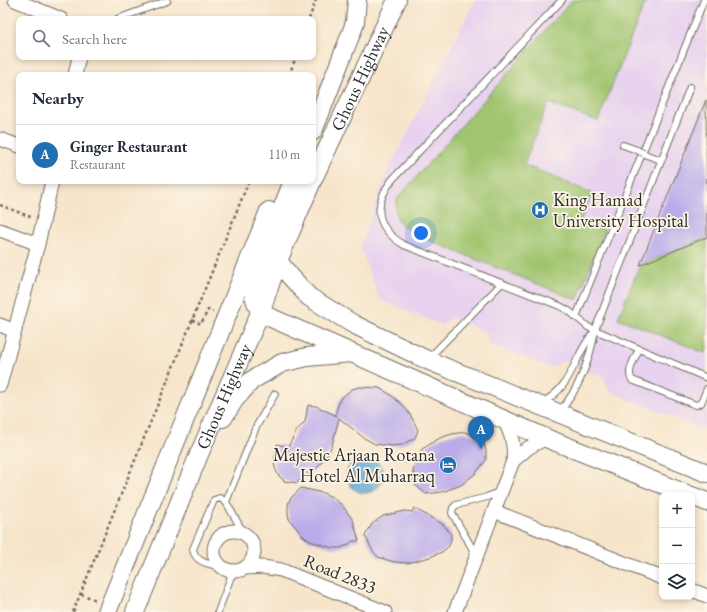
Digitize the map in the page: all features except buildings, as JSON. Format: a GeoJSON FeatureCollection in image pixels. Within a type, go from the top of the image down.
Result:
{"type":"FeatureCollection","features":[{"type":"Feature","properties":{"kind":"main road","name":"Ghous Highway"},"geometry":{"type":"LineString","coordinates":[[316,99],[357,0]]}},
{"type":"Feature","properties":{"kind":"main road"},"geometry":{"type":"LineString","coordinates":[[316,123],[355,22],[357,0]]}},
{"type":"Feature","properties":{"kind":"main road","name":"Ghous Highway"},"geometry":{"type":"LineString","coordinates":[[316,172],[397,0]]}},
{"type":"Feature","properties":{"kind":"main road","name":"Ghous Highway"},"geometry":{"type":"LineString","coordinates":[[107,612],[237,288],[281,184]]}},
{"type":"Feature","properties":{"kind":"main road"},"geometry":{"type":"LineString","coordinates":[[293,184],[254,281],[254,296],[260,313],[355,353],[546,438],[681,492]]}},
{"type":"Feature","properties":{"kind":"main road","name":"Ghous Highway"},"geometry":{"type":"LineString","coordinates":[[135,612],[200,452],[260,313],[278,261],[310,184]]}},
{"type":"Feature","properties":{"kind":"main road"},"geometry":{"type":"LineString","coordinates":[[278,261],[309,297],[353,324],[427,360],[537,404],[558,414],[703,469]]}},
{"type":"Feature","properties":{"kind":"main road"},"geometry":{"type":"LineString","coordinates":[[200,452],[236,399],[252,380],[282,362],[307,357],[355,353]]}},
{"type":"Feature","properties":{"kind":"main road"},"geometry":{"type":"LineString","coordinates":[[504,419],[532,420],[558,414]]}},
{"type":"Feature","properties":{"kind":"main road"},"geometry":{"type":"LineString","coordinates":[[695,497],[707,502]]}},
{"type":"Feature","properties":{"kind":"street"},"geometry":{"type":"LineString","coordinates":[[15,0],[54,16]]}},
{"type":"Feature","properties":{"kind":"street"},"geometry":{"type":"LineString","coordinates":[[76,72],[78,60]]}},
{"type":"Feature","properties":{"kind":"street"},"geometry":{"type":"LineString","coordinates":[[0,139],[16,145]]}},
{"type":"Feature","properties":{"kind":"street"},"geometry":{"type":"LineString","coordinates":[[0,385],[38,244],[51,184]]}},
{"type":"Feature","properties":{"kind":"street"},"geometry":{"type":"LineString","coordinates":[[0,230],[38,244]]}},
{"type":"Feature","properties":{"kind":"street"},"geometry":{"type":"LineString","coordinates":[[0,325],[15,331]]}},
{"type":"Feature","properties":{"kind":"street"},"geometry":{"type":"LineString","coordinates":[[456,612],[513,461],[513,439],[504,419]]}},
{"type":"Feature","properties":{"kind":"street"},"geometry":{"type":"LineString","coordinates":[[513,461],[528,448],[546,438]]}},
{"type":"Feature","properties":{"kind":"street"},"geometry":{"type":"LineString","coordinates":[[494,511],[659,577]]}},
{"type":"Feature","properties":{"kind":"street"},"geometry":{"type":"LineString","coordinates":[[231,530],[243,532],[248,536],[254,547],[255,553],[253,559],[233,569],[214,558],[214,546],[216,540],[231,530]]}},
{"type":"Feature","properties":{"kind":"street","name":"Road 2833"},"geometry":{"type":"LineString","coordinates":[[254,547],[266,560],[281,570],[385,612]]}},
{"type":"Feature","properties":{"kind":"street","name":"Road 2833"},"geometry":{"type":"LineString","coordinates":[[233,569],[263,567],[281,570]]}},
{"type":"Feature","properties":{"kind":"street"},"geometry":{"type":"LineString","coordinates":[[695,591],[707,596]]}},
{"type":"Feature","properties":{"kind":"lane"},"geometry":{"type":"LineString","coordinates":[[562,0],[384,190],[380,203],[380,216],[384,228],[392,238],[404,245],[560,306],[576,317],[588,328],[707,378]]}},
{"type":"Feature","properties":{"kind":"lane"},"geometry":{"type":"LineString","coordinates":[[576,317],[704,0]]}},
{"type":"Feature","properties":{"kind":"lane"},"geometry":{"type":"LineString","coordinates":[[125,16],[167,1]]}},
{"type":"Feature","properties":{"kind":"lane"},"geometry":{"type":"LineString","coordinates":[[558,414],[567,404],[580,382],[591,350],[595,330],[690,87]]}},
{"type":"Feature","properties":{"kind":"lane"},"geometry":{"type":"LineString","coordinates":[[623,145],[661,160]]}},
{"type":"Feature","properties":{"kind":"lane"},"geometry":{"type":"LineString","coordinates":[[427,360],[502,283]]}},
{"type":"Feature","properties":{"kind":"lane"},"geometry":{"type":"LineString","coordinates":[[537,404],[556,394],[564,386],[586,341],[595,330]]}},
{"type":"Feature","properties":{"kind":"lane"},"geometry":{"type":"LineString","coordinates":[[639,349],[630,371],[630,377],[632,380],[696,405],[701,403],[707,389]]}},
{"type":"Feature","properties":{"kind":"lane"},"geometry":{"type":"LineString","coordinates":[[226,502],[256,427],[275,394]]}},
{"type":"Feature","properties":{"kind":"lane"},"geometry":{"type":"LineString","coordinates":[[475,560],[472,548],[452,513],[453,508],[456,505],[488,497],[502,490]]}},
{"type":"Feature","properties":{"kind":"lane"},"geometry":{"type":"LineString","coordinates":[[218,612],[233,569],[199,560],[193,549],[211,503],[217,498],[220,498],[226,502],[243,532]]}},
{"type":"Feature","properties":{"kind":"path"},"geometry":{"type":"LineString","coordinates":[[310,16],[316,0]]}},
{"type":"Feature","properties":{"kind":"path"},"geometry":{"type":"LineString","coordinates":[[290,72],[295,60]]}},
{"type":"Feature","properties":{"kind":"path"},"geometry":{"type":"LineString","coordinates":[[73,612],[248,184]]}},
{"type":"Feature","properties":{"kind":"path"},"geometry":{"type":"LineString","coordinates":[[0,205],[43,221]]}},
{"type":"Feature","properties":{"kind":"shaded area","name":"King Hamad University Hospital"},"geometry":{"type":"Polygon","coordinates":[[[475,0],[707,0],[707,428],[703,429],[610,392],[604,378],[563,361],[551,368],[490,344],[484,331],[452,318],[441,325],[380,300],[360,247],[387,173],[475,0]]]}},
{"type":"Feature","properties":{"kind":"green space"},"geometry":{"type":"Polygon","coordinates":[[[572,0],[646,0],[598,121],[548,103],[524,165],[592,193],[581,220],[605,230],[577,300],[413,234],[400,223],[396,211],[397,199],[572,0]]]}},
{"type":"Feature","properties":{"kind":"green space"},"geometry":{"type":"Polygon","coordinates":[[[707,237],[707,348],[705,353],[618,318],[640,265],[707,237]]]}},
{"type":"Feature","properties":{"kind":"water"},"geometry":{"type":"Polygon","coordinates":[[[369,457],[378,462],[382,468],[382,482],[378,488],[369,493],[361,493],[352,488],[348,482],[347,471],[352,462],[358,458],[369,457]]]}},
{"type":"Feature","properties":{"kind":"place","name":"King Hamad University Hospital"},"geometry":{"type":"Point","coordinates":[540,210]}},
{"type":"Feature","properties":{"kind":"place","name":"Ginger Restaurant"},"geometry":{"type":"Point","coordinates":[481,449]}},
{"type":"Feature","properties":{"kind":"place","name":"Majestic Arjaan Rotana Hotel Al Muharraq"},"geometry":{"type":"Point","coordinates":[448,465]}}]}
